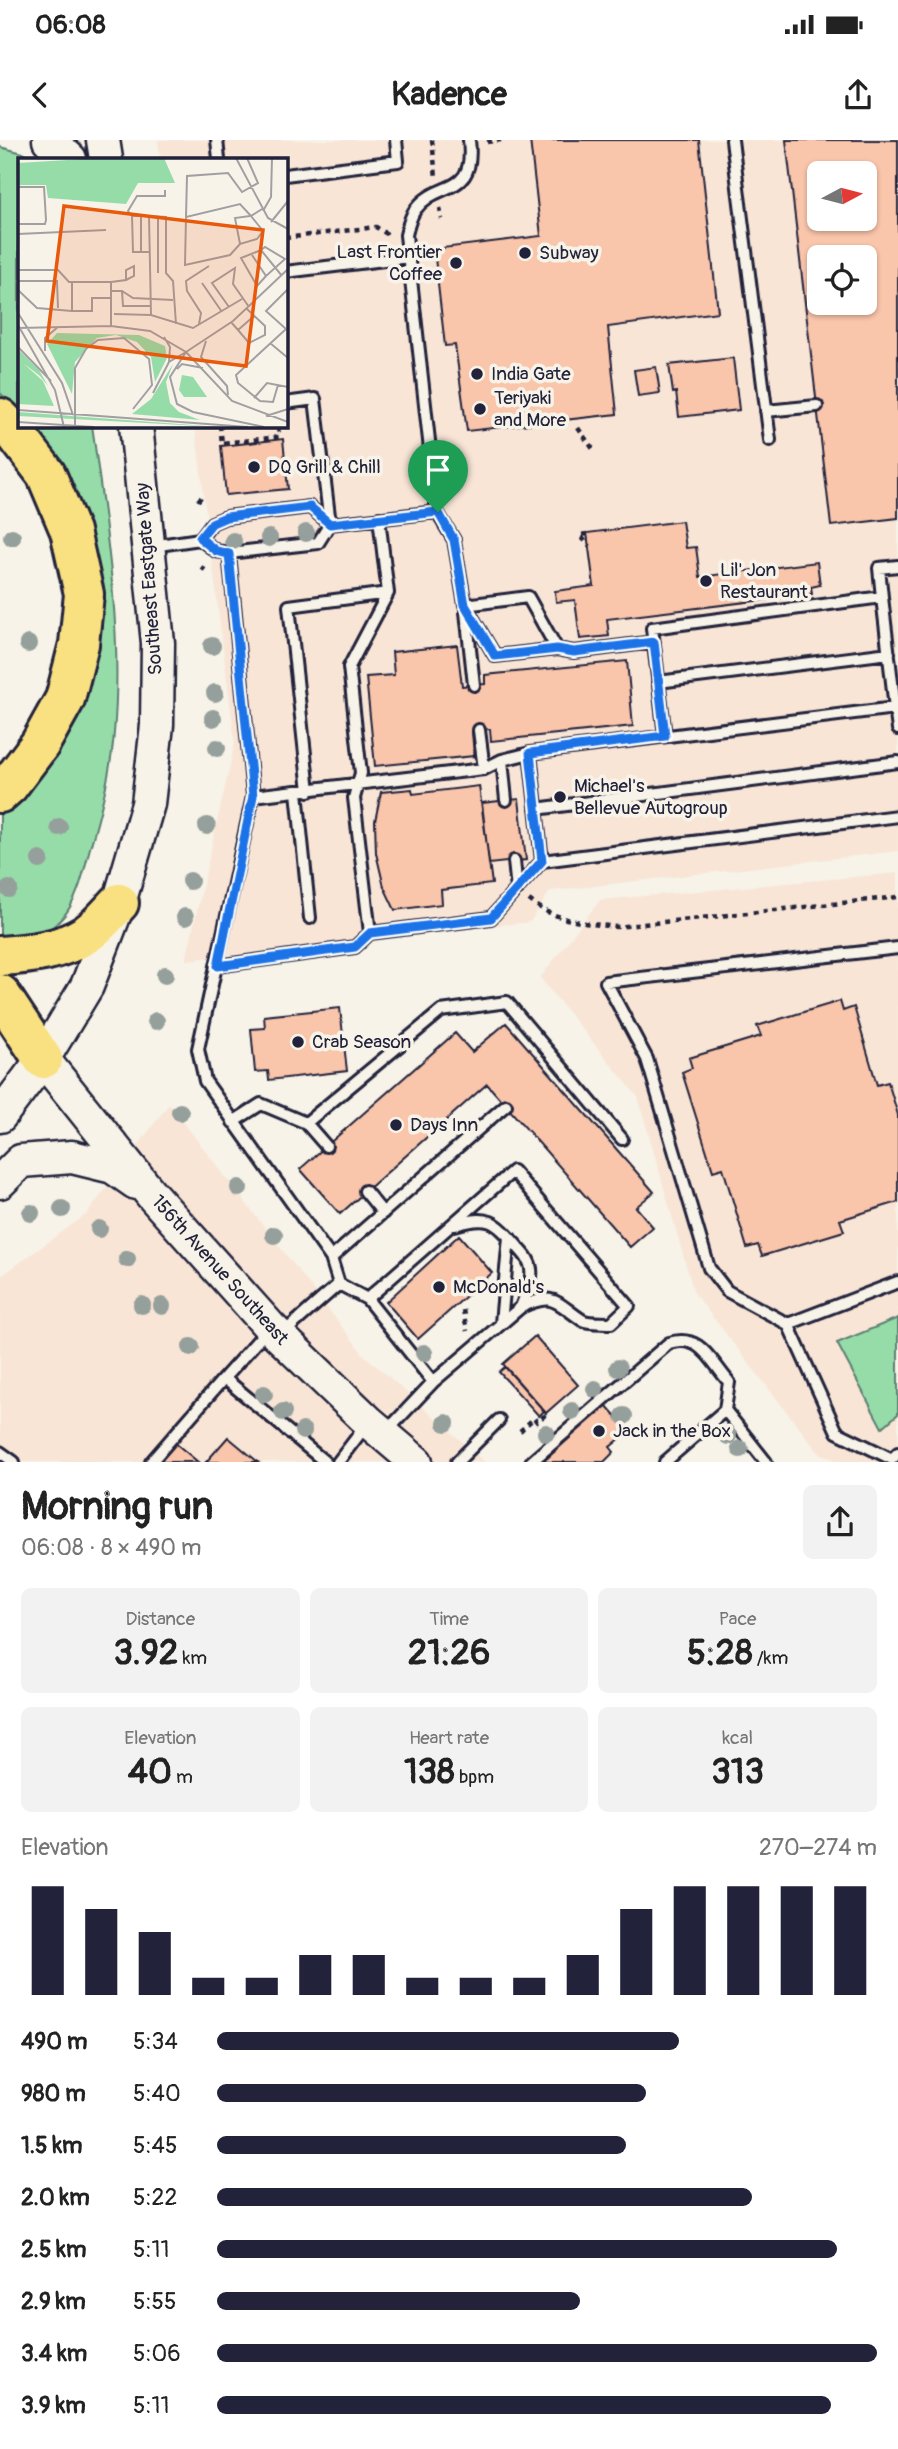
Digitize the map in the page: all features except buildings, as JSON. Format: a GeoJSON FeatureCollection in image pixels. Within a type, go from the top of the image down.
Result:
{"type":"FeatureCollection","features":[{"type":"Feature","properties":{"kind":"highway"},"geometry":{"type":"LineString","coordinates":[[0,418],[46,474],[70,531],[84,594],[79,644],[65,699],[40,744],[0,793]]}},
{"type":"Feature","properties":{"kind":"highway"},"geometry":{"type":"LineString","coordinates":[[0,956],[38,954],[63,946],[88,933],[119,903]]}},
{"type":"Feature","properties":{"kind":"highway"},"geometry":{"type":"LineString","coordinates":[[0,994],[43,1059]]}},
{"type":"Feature","properties":{"kind":"highway"},"geometry":{"type":"LineString","coordinates":[[0,1042],[43,1059]]}},
{"type":"Feature","properties":{"kind":"main road"},"geometry":{"type":"LineString","coordinates":[[49,140],[69,158]]}},
{"type":"Feature","properties":{"kind":"main road"},"geometry":{"type":"LineString","coordinates":[[103,140],[106,158]]}},
{"type":"Feature","properties":{"kind":"main road","name":"Southeast Eastgate Way"},"geometry":{"type":"LineString","coordinates":[[0,1116],[43,1059],[87,986],[119,903],[148,804],[157,724],[158,643],[136,427]]}},
{"type":"Feature","properties":{"kind":"main road","name":"156th Avenue Southeast"},"geometry":{"type":"LineString","coordinates":[[43,1059],[151,1194],[274,1332],[416,1462]]}},
{"type":"Feature","properties":{"kind":"main road"},"geometry":{"type":"LineString","coordinates":[[0,1182],[21,1161],[72,1157],[113,1167],[151,1194]]}},
{"type":"Feature","properties":{"kind":"lane"},"geometry":{"type":"LineString","coordinates":[[217,140],[219,158]]}},
{"type":"Feature","properties":{"kind":"lane"},"geometry":{"type":"LineString","coordinates":[[287,176],[398,161],[396,140]]}},
{"type":"Feature","properties":{"kind":"lane"},"geometry":{"type":"LineString","coordinates":[[469,140],[471,155],[466,175],[453,188],[420,204],[412,212],[406,235],[438,512],[454,540],[474,685]]}},
{"type":"Feature","properties":{"kind":"lane"},"geometry":{"type":"LineString","coordinates":[[732,140],[770,440]]}},
{"type":"Feature","properties":{"kind":"lane"},"geometry":{"type":"LineString","coordinates":[[287,272],[409,257]]}},
{"type":"Feature","properties":{"kind":"lane"},"geometry":{"type":"LineString","coordinates":[[200,538],[216,551],[229,554],[318,543],[330,524],[315,399],[287,403]]}},
{"type":"Feature","properties":{"kind":"lane"},"geometry":{"type":"LineString","coordinates":[[766,411],[817,406]]}},
{"type":"Feature","properties":{"kind":"lane"},"geometry":{"type":"LineString","coordinates":[[150,546],[200,538],[212,523],[226,517],[310,507],[330,524],[438,512]]}},
{"type":"Feature","properties":{"kind":"lane"},"geometry":{"type":"LineString","coordinates":[[370,933],[354,798],[361,773],[349,667],[388,593],[379,518]]}},
{"type":"Feature","properties":{"kind":"lane"},"geometry":{"type":"LineString","coordinates":[[229,554],[253,796],[198,1049],[205,1081],[331,1258],[340,1284],[367,1299],[433,1382]]}},
{"type":"Feature","properties":{"kind":"lane"},"geometry":{"type":"LineString","coordinates":[[898,566],[879,568],[898,729]]}},
{"type":"Feature","properties":{"kind":"lane"},"geometry":{"type":"LineString","coordinates":[[309,791],[289,606],[388,593]]}},
{"type":"Feature","properties":{"kind":"lane"},"geometry":{"type":"LineString","coordinates":[[465,605],[528,597],[557,649]]}},
{"type":"Feature","properties":{"kind":"lane"},"geometry":{"type":"LineString","coordinates":[[665,736],[652,628],[882,597]]}},
{"type":"Feature","properties":{"kind":"lane"},"geometry":{"type":"LineString","coordinates":[[465,605],[495,656],[557,649],[574,652],[654,642]]}},
{"type":"Feature","properties":{"kind":"lane"},"geometry":{"type":"LineString","coordinates":[[659,682],[889,653]]}},
{"type":"Feature","properties":{"kind":"lane"},"geometry":{"type":"LineString","coordinates":[[253,796],[297,793],[484,769],[502,760],[530,753],[895,708]]}},
{"type":"Feature","properties":{"kind":"lane"},"geometry":{"type":"LineString","coordinates":[[479,730],[484,769]]}},
{"type":"Feature","properties":{"kind":"lane"},"geometry":{"type":"LineString","coordinates":[[530,753],[542,861]]}},
{"type":"Feature","properties":{"kind":"lane"},"geometry":{"type":"LineString","coordinates":[[502,760],[506,800]]}},
{"type":"Feature","properties":{"kind":"lane"},"geometry":{"type":"LineString","coordinates":[[536,809],[898,762]]}},
{"type":"Feature","properties":{"kind":"lane"},"geometry":{"type":"LineString","coordinates":[[297,793],[310,918]]}},
{"type":"Feature","properties":{"kind":"lane"},"geometry":{"type":"LineString","coordinates":[[218,966],[355,947],[370,933],[491,918],[542,861],[898,816]]}},
{"type":"Feature","properties":{"kind":"lane"},"geometry":{"type":"LineString","coordinates":[[514,861],[517,890]]}},
{"type":"Feature","properties":{"kind":"lane"},"geometry":{"type":"LineString","coordinates":[[898,948],[606,982],[647,1059],[709,1268],[727,1291],[788,1324],[837,1432],[892,1459],[898,1453]]}},
{"type":"Feature","properties":{"kind":"lane"},"geometry":{"type":"LineString","coordinates":[[306,1123],[441,1011],[507,1002],[622,1139]]}},
{"type":"Feature","properties":{"kind":"lane"},"geometry":{"type":"LineString","coordinates":[[547,1070],[556,1061]]}},
{"type":"Feature","properties":{"kind":"lane"},"geometry":{"type":"LineString","coordinates":[[233,1122],[261,1104],[306,1123],[327,1146]]}},
{"type":"Feature","properties":{"kind":"lane"},"geometry":{"type":"LineString","coordinates":[[331,1258],[506,1105]]}},
{"type":"Feature","properties":{"kind":"lane"},"geometry":{"type":"LineString","coordinates":[[338,1462],[521,1307],[534,1301],[553,1300],[584,1321],[611,1323],[629,1306],[513,1171],[367,1299]]}},
{"type":"Feature","properties":{"kind":"lane"},"geometry":{"type":"LineString","coordinates":[[365,1192],[383,1213]]}},
{"type":"Feature","properties":{"kind":"lane"},"geometry":{"type":"LineString","coordinates":[[450,1226],[470,1220],[485,1220],[499,1225],[528,1259],[531,1268],[531,1278],[521,1307]]}},
{"type":"Feature","properties":{"kind":"lane"},"geometry":{"type":"LineString","coordinates":[[501,1323],[509,1237]]}},
{"type":"Feature","properties":{"kind":"lane"},"geometry":{"type":"LineString","coordinates":[[788,1324],[898,1282]]}},
{"type":"Feature","properties":{"kind":"lane"},"geometry":{"type":"LineString","coordinates":[[151,1462],[223,1378],[274,1332],[340,1284]]}},
{"type":"Feature","properties":{"kind":"lane"},"geometry":{"type":"LineString","coordinates":[[531,1462],[668,1343],[681,1339],[695,1342],[729,1382],[725,1410],[665,1462]]}},
{"type":"Feature","properties":{"kind":"lane"},"geometry":{"type":"LineString","coordinates":[[223,1378],[325,1462]]}},
{"type":"Feature","properties":{"kind":"lane"},"geometry":{"type":"LineString","coordinates":[[725,1410],[766,1462]]}},
{"type":"Feature","properties":{"kind":"lane"},"geometry":{"type":"LineString","coordinates":[[457,1462],[499,1420]]}},
{"type":"Feature","properties":{"kind":"lane"},"geometry":{"type":"LineString","coordinates":[[0,1452],[14,1462]]}},
{"type":"Feature","properties":{"kind":"path"},"geometry":{"type":"LineString","coordinates":[[432,140],[437,181]]}},
{"type":"Feature","properties":{"kind":"path"},"geometry":{"type":"LineString","coordinates":[[487,142],[501,140]]}},
{"type":"Feature","properties":{"kind":"path"},"geometry":{"type":"LineString","coordinates":[[440,207],[442,219]]}},
{"type":"Feature","properties":{"kind":"path"},"geometry":{"type":"LineString","coordinates":[[287,238],[376,228],[391,237]]}},
{"type":"Feature","properties":{"kind":"path"},"geometry":{"type":"LineString","coordinates":[[220,427],[222,443],[279,437],[278,427]]}},
{"type":"Feature","properties":{"kind":"path"},"geometry":{"type":"LineString","coordinates":[[578,428],[593,449]]}},
{"type":"Feature","properties":{"kind":"path"},"geometry":{"type":"LineString","coordinates":[[587,534],[580,535],[589,546]]}},
{"type":"Feature","properties":{"kind":"path"},"geometry":{"type":"LineString","coordinates":[[517,890],[543,911],[573,922],[616,927],[898,898]]}},
{"type":"Feature","properties":{"kind":"path"},"geometry":{"type":"LineString","coordinates":[[463,1310],[467,1331]]}},
{"type":"Feature","properties":{"kind":"path"},"geometry":{"type":"LineString","coordinates":[[520,1431],[534,1418],[537,1422],[544,1416],[541,1413]]}},
{"type":"Feature","properties":{"kind":"shaded area"},"geometry":{"type":"Polygon","coordinates":[[[158,140],[898,140],[898,851],[550,891],[530,922],[186,960],[235,743],[195,427],[287,427],[287,158],[160,158],[158,140]]]}},
{"type":"Feature","properties":{"kind":"shaded area"},"geometry":{"type":"Polygon","coordinates":[[[898,873],[898,1462],[840,1462],[819,1453],[694,1293],[638,1097],[540,978],[600,900],[898,873]]]}},
{"type":"Feature","properties":{"kind":"shaded area"},"geometry":{"type":"Polygon","coordinates":[[[169,1104],[363,1354],[485,1462],[0,1462],[0,1277],[87,1214],[169,1104]]]}},
{"type":"Feature","properties":{"kind":"green space"},"geometry":{"type":"Polygon","coordinates":[[[0,147],[31,158],[18,158],[18,410],[0,393],[0,147]]]}},
{"type":"Feature","properties":{"kind":"green space"},"geometry":{"type":"Polygon","coordinates":[[[35,427],[92,427],[115,618],[116,695],[111,762],[102,806],[73,902],[57,923],[43,932],[0,941],[0,813],[19,798],[98,588],[90,531],[62,464],[35,427]]]}},
{"type":"Feature","properties":{"kind":"green space"},"geometry":{"type":"Polygon","coordinates":[[[898,1318],[898,1414],[882,1428],[837,1343],[898,1318]]]}},
{"type":"Feature","properties":{"kind":"place","name":"Subway"},"geometry":{"type":"Point","coordinates":[525,253]}},
{"type":"Feature","properties":{"kind":"place","name":"Last Frontier Coffee"},"geometry":{"type":"Point","coordinates":[456,263]}},
{"type":"Feature","properties":{"kind":"place","name":"India Gate"},"geometry":{"type":"Point","coordinates":[477,374]}},
{"type":"Feature","properties":{"kind":"place","name":"Teriyaki and More"},"geometry":{"type":"Point","coordinates":[480,409]}},
{"type":"Feature","properties":{"kind":"place","name":"DQ Grill & Chill"},"geometry":{"type":"Point","coordinates":[254,467]}},
{"type":"Feature","properties":{"kind":"place","name":"Lil' Jon Restaurant"},"geometry":{"type":"Point","coordinates":[706,581]}},
{"type":"Feature","properties":{"kind":"place","name":"Michael's Bellevue Autogroup"},"geometry":{"type":"Point","coordinates":[560,797]}},
{"type":"Feature","properties":{"kind":"place","name":"Crab Season"},"geometry":{"type":"Point","coordinates":[298,1042]}},
{"type":"Feature","properties":{"kind":"place","name":"Days Inn"},"geometry":{"type":"Point","coordinates":[396,1125]}},
{"type":"Feature","properties":{"kind":"place","name":"McDonald's"},"geometry":{"type":"Point","coordinates":[439,1287]}},
{"type":"Feature","properties":{"kind":"place","name":"Jack in the Box"},"geometry":{"type":"Point","coordinates":[599,1431]}},
{"type":"Feature","properties":{"kind":"route"},"geometry":{"type":"LineString","coordinates":[[310,507],[330,524],[438,512],[454,540],[465,605],[495,656],[557,649],[574,652],[654,642],[665,736],[530,753],[542,861],[491,918],[370,933],[355,947],[218,966],[253,796],[229,554],[216,551],[200,538],[212,523],[226,517],[310,507]]}}]}
